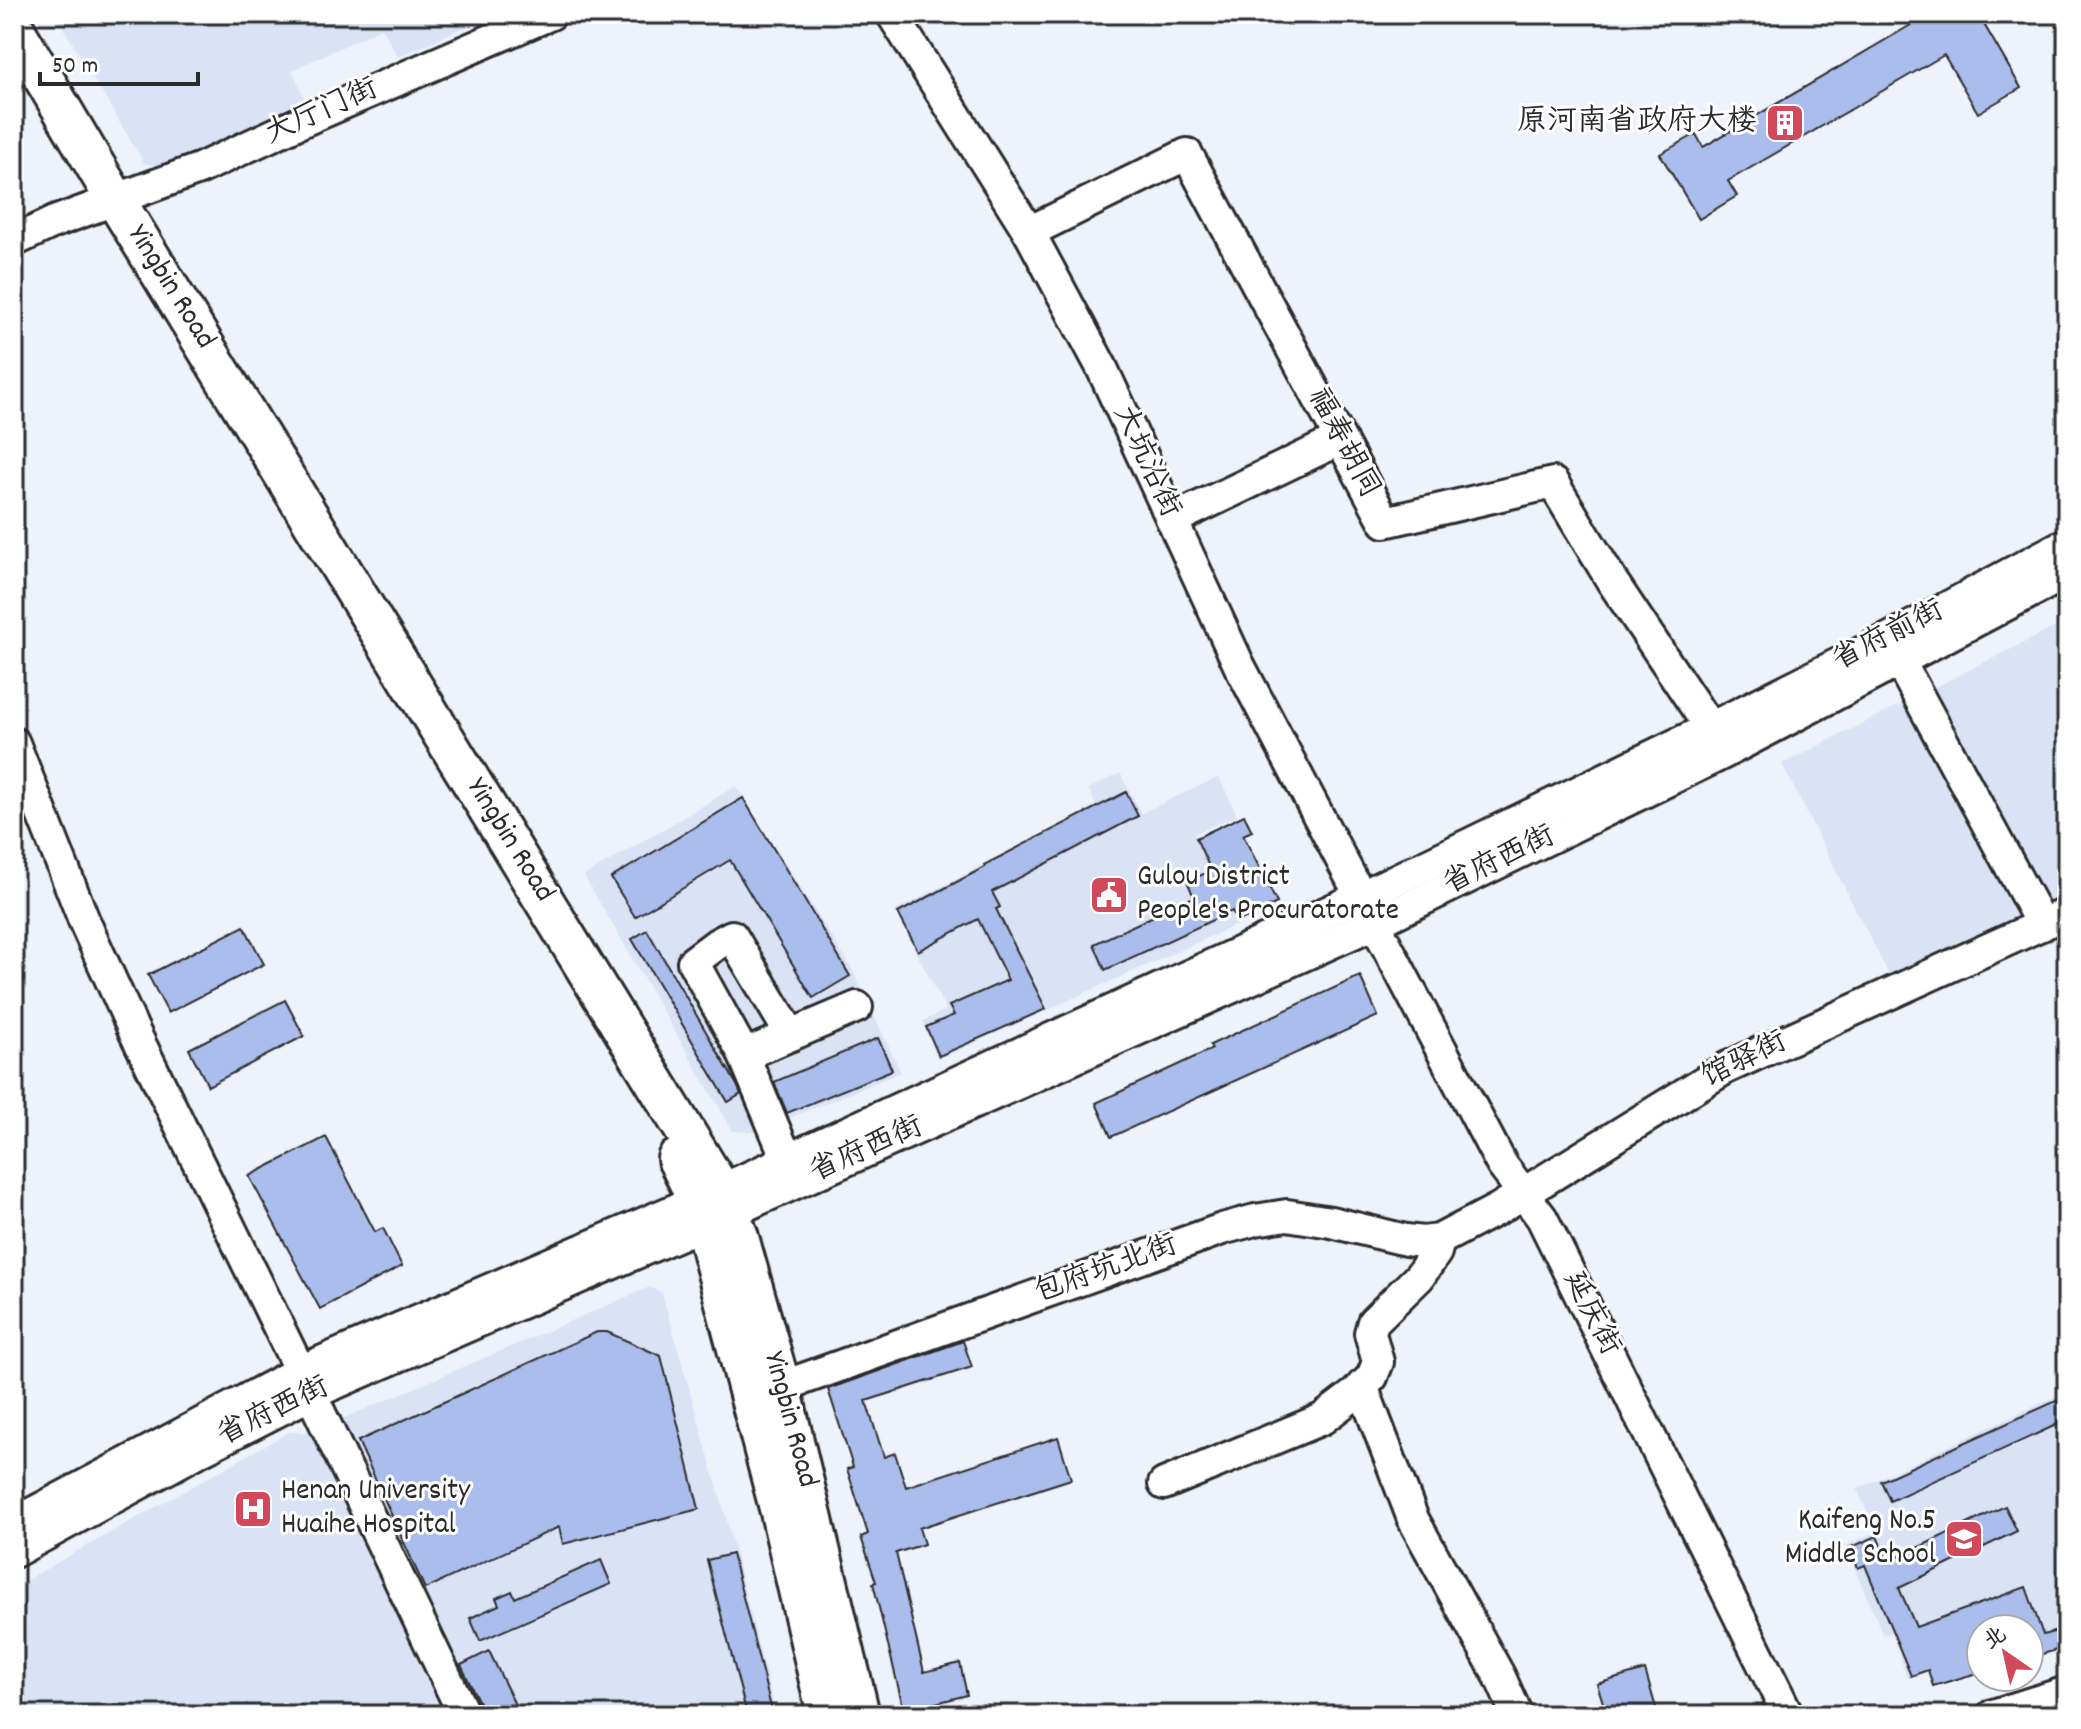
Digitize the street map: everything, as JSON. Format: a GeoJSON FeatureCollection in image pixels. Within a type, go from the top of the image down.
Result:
{"type":"FeatureCollection","features":[{"type":"Feature","properties":{"kind":"main road","name":"Yingbin Road"},"geometry":{"type":"LineString","coordinates":[[14,28],[103,203],[713,1206],[781,1387],[860,1715]]}},
{"type":"Feature","properties":{"kind":"main road","name":"Yingbin Road"},"geometry":{"type":"LineString","coordinates":[[14,79],[103,203]]}},
{"type":"Feature","properties":{"kind":"main road","name":"Yingbin Road"},"geometry":{"type":"LineString","coordinates":[[713,1206],[827,1715]]}},
{"type":"Feature","properties":{"kind":"street","name":"大厅门街"},"geometry":{"type":"LineString","coordinates":[[14,241],[103,203],[199,169],[551,14]]}},
{"type":"Feature","properties":{"kind":"street","name":"大坑沿街"},"geometry":{"type":"LineString","coordinates":[[892,14],[1029,232],[1101,366],[1239,665],[1367,910]]}},
{"type":"Feature","properties":{"kind":"street","name":"福寿胡同"},"geometry":{"type":"LineString","coordinates":[[1029,232],[1187,154],[1385,522],[1553,483],[1612,581],[1716,741]]}},
{"type":"Feature","properties":{"kind":"street"},"geometry":{"type":"LineString","coordinates":[[1172,520],[1339,440]]}},
{"type":"Feature","properties":{"kind":"street","name":"省府前街"},"geometry":{"type":"LineString","coordinates":[[1716,741],[1890,638],[2067,543]]}},
{"type":"Feature","properties":{"kind":"street","name":"省府前街"},"geometry":{"type":"LineString","coordinates":[[1716,741],[1900,662],[2067,573]]}},
{"type":"Feature","properties":{"kind":"street"},"geometry":{"type":"LineString","coordinates":[[1900,662],[2054,919]]}},
{"type":"Feature","properties":{"kind":"street","name":"省府西街"},"geometry":{"type":"LineString","coordinates":[[14,1523],[306,1382],[713,1206],[1367,910],[1716,741]]}},
{"type":"Feature","properties":{"kind":"street"},"geometry":{"type":"LineString","coordinates":[[14,743],[85,923],[134,1031],[464,1715]]}},
{"type":"Feature","properties":{"kind":"street","name":"省府西街"},"geometry":{"type":"LineString","coordinates":[[713,1206],[787,1159],[1367,910]]}},
{"type":"Feature","properties":{"kind":"street","name":"延庆街"},"geometry":{"type":"LineString","coordinates":[[1367,910],[1502,1165],[1542,1218],[1788,1715]]}},
{"type":"Feature","properties":{"kind":"street","name":"馆驿街"},"geometry":{"type":"LineString","coordinates":[[1439,1240],[1524,1193],[1726,1068],[2054,919]]}},
{"type":"Feature","properties":{"kind":"street"},"geometry":{"type":"LineString","coordinates":[[787,1159],[744,1055],[693,962],[732,936],[791,1035]]}},
{"type":"Feature","properties":{"kind":"street"},"geometry":{"type":"LineString","coordinates":[[744,1055],[857,1007]]}},
{"type":"Feature","properties":{"kind":"street","name":"包府坑北街"},"geometry":{"type":"LineString","coordinates":[[781,1387],[1193,1239],[1255,1220],[1287,1215],[1406,1240],[1439,1240]]}},
{"type":"Feature","properties":{"kind":"street"},"geometry":{"type":"LineString","coordinates":[[1164,1484],[1322,1419],[1362,1386],[1372,1377],[1378,1362],[1370,1333],[1373,1322],[1419,1277],[1436,1252],[1439,1240]]}},
{"type":"Feature","properties":{"kind":"street","name":"省府西街"},"geometry":{"type":"LineString","coordinates":[[14,1552],[201,1450],[306,1382]]}},
{"type":"Feature","properties":{"kind":"street"},"geometry":{"type":"LineString","coordinates":[[1362,1386],[1413,1519],[1500,1677],[1517,1715]]}},
{"type":"Feature","properties":{"kind":"street"},"geometry":{"type":"LineString","coordinates":[[1993,1715],[2067,1692]]}},
{"type":"Feature","properties":{"kind":"shaded area"},"geometry":{"type":"Polygon","coordinates":[[[55,14],[493,14],[398,57],[382,28],[292,70],[306,101],[163,168],[144,163],[55,14]]]}},
{"type":"Feature","properties":{"kind":"shaded area"},"geometry":{"type":"Polygon","coordinates":[[[2067,621],[2067,901],[1891,979],[1782,764],[2067,621]]]}},
{"type":"Feature","properties":{"kind":"shaded area","name":"Gulou District People's Procuratorate"},"geometry":{"type":"Polygon","coordinates":[[[1120,773],[1141,813],[1219,777],[1237,815],[1194,834],[1236,925],[938,1059],[923,1021],[946,1010],[895,911],[1096,806],[1089,789],[1120,773]]]}},
{"type":"Feature","properties":{"kind":"shaded area"},"geometry":{"type":"Polygon","coordinates":[[[736,786],[852,969],[901,1072],[756,1132],[733,1131],[584,876],[736,786]]]}},
{"type":"Feature","properties":{"kind":"shaded area"},"geometry":{"type":"Polygon","coordinates":[[[650,1287],[662,1293],[725,1514],[776,1715],[480,1715],[342,1419],[650,1287]]]}},
{"type":"Feature","properties":{"kind":"shaded area","name":"Kaifeng No.5 Middle School"},"geometry":{"type":"Polygon","coordinates":[[[2067,1391],[2067,1628],[2045,1634],[2045,1613],[1965,1613],[1965,1656],[1907,1678],[1892,1632],[1883,1635],[1845,1546],[1876,1532],[1857,1489],[2067,1391]]]}},
{"type":"Feature","properties":{"kind":"shaded area","name":"Henan University Huaihe Hospital"},"geometry":{"type":"Polygon","coordinates":[[[289,1432],[319,1432],[451,1715],[14,1715],[14,1587],[289,1432]]]}},
{"type":"Feature","properties":{"kind":"building","name":"原河南省政府大楼"},"geometry":{"type":"Polygon","coordinates":[[[1918,14],[1978,14],[2021,88],[1978,113],[1944,55],[1728,181],[1737,196],[1699,219],[1660,154],[1696,134],[1703,147],[1921,19],[1918,14]]]}},
{"type":"Feature","properties":{"kind":"building"},"geometry":{"type":"Polygon","coordinates":[[[1126,792],[1138,816],[992,892],[1000,907],[996,909],[1046,1009],[939,1056],[926,1027],[954,1015],[949,1006],[1008,980],[978,919],[918,951],[898,913],[1126,792]]]}},
{"type":"Feature","properties":{"kind":"building"},"geometry":{"type":"Polygon","coordinates":[[[743,798],[850,976],[813,998],[730,860],[635,917],[611,878],[743,798]]]}},
{"type":"Feature","properties":{"kind":"building"},"geometry":{"type":"Polygon","coordinates":[[[1244,815],[1252,831],[1243,835],[1277,903],[1237,922],[1232,911],[1105,970],[1094,944],[1194,897],[1187,881],[1211,871],[1196,838],[1244,815]]]}},
{"type":"Feature","properties":{"kind":"building"},"geometry":{"type":"Polygon","coordinates":[[[244,926],[264,964],[168,1013],[148,975],[244,926]]]}},
{"type":"Feature","properties":{"kind":"building"},"geometry":{"type":"Polygon","coordinates":[[[647,930],[737,1085],[741,1094],[728,1102],[632,939],[647,930]]]}},
{"type":"Feature","properties":{"kind":"building"},"geometry":{"type":"Polygon","coordinates":[[[1360,976],[1378,1016],[1111,1137],[1096,1103],[1212,1049],[1210,1045],[1360,976]]]}},
{"type":"Feature","properties":{"kind":"building"},"geometry":{"type":"Polygon","coordinates":[[[285,1000],[304,1036],[208,1086],[189,1049],[285,1000]]]}},
{"type":"Feature","properties":{"kind":"building"},"geometry":{"type":"Polygon","coordinates":[[[878,1038],[892,1070],[787,1113],[774,1082],[878,1038]]]}},
{"type":"Feature","properties":{"kind":"building"},"geometry":{"type":"Polygon","coordinates":[[[326,1137],[375,1232],[383,1228],[402,1266],[320,1309],[249,1176],[326,1137]]]}},
{"type":"Feature","properties":{"kind":"building"},"geometry":{"type":"Polygon","coordinates":[[[597,1332],[607,1332],[661,1356],[699,1509],[563,1544],[559,1527],[425,1589],[358,1441],[597,1332]]]}},
{"type":"Feature","properties":{"kind":"building"},"geometry":{"type":"Polygon","coordinates":[[[963,1341],[972,1367],[866,1401],[884,1457],[895,1453],[906,1487],[1058,1437],[1071,1479],[919,1528],[924,1544],[896,1553],[924,1672],[960,1663],[967,1695],[932,1704],[934,1715],[905,1715],[873,1583],[876,1582],[861,1537],[868,1534],[847,1469],[853,1467],[828,1389],[963,1341]]]}},
{"type":"Feature","properties":{"kind":"building"},"geometry":{"type":"Polygon","coordinates":[[[2067,1396],[2067,1420],[1890,1501],[1881,1481],[2067,1396]]]}},
{"type":"Feature","properties":{"kind":"building"},"geometry":{"type":"Polygon","coordinates":[[[2005,1506],[2017,1531],[1899,1588],[1916,1627],[2026,1587],[2035,1613],[1965,1613],[1965,1677],[1933,1686],[1928,1670],[1911,1676],[1865,1565],[1858,1568],[1849,1548],[1877,1536],[1888,1562],[2005,1506]]]}},
{"type":"Feature","properties":{"kind":"building"},"geometry":{"type":"Polygon","coordinates":[[[732,1554],[773,1715],[747,1715],[707,1560],[732,1554]]]}},
{"type":"Feature","properties":{"kind":"building"},"geometry":{"type":"Polygon","coordinates":[[[601,1560],[611,1584],[480,1641],[470,1618],[499,1605],[496,1598],[512,1591],[515,1598],[601,1560]]]}},
{"type":"Feature","properties":{"kind":"building"},"geometry":{"type":"Polygon","coordinates":[[[2067,1628],[2067,1647],[2045,1653],[2045,1634],[2067,1628]]]}},
{"type":"Feature","properties":{"kind":"building"},"geometry":{"type":"Polygon","coordinates":[[[489,1651],[520,1715],[485,1715],[461,1665],[489,1651]]]}},
{"type":"Feature","properties":{"kind":"building"},"geometry":{"type":"Polygon","coordinates":[[[1645,1670],[1658,1715],[1607,1715],[1597,1684],[1645,1670]]]}},
{"type":"Feature","properties":{"kind":"place","name":"原河南省政府大楼"},"geometry":{"type":"Point","coordinates":[1785,123]}},
{"type":"Feature","properties":{"kind":"place","name":"Gulou District People's Procuratorate"},"geometry":{"type":"Point","coordinates":[1109,895]}},
{"type":"Feature","properties":{"kind":"place","name":"Henan University Huaihe Hospital"},"geometry":{"type":"Point","coordinates":[253,1509]}},
{"type":"Feature","properties":{"kind":"place","name":"Kaifeng No.5 Middle School"},"geometry":{"type":"Point","coordinates":[1964,1539]}}]}
